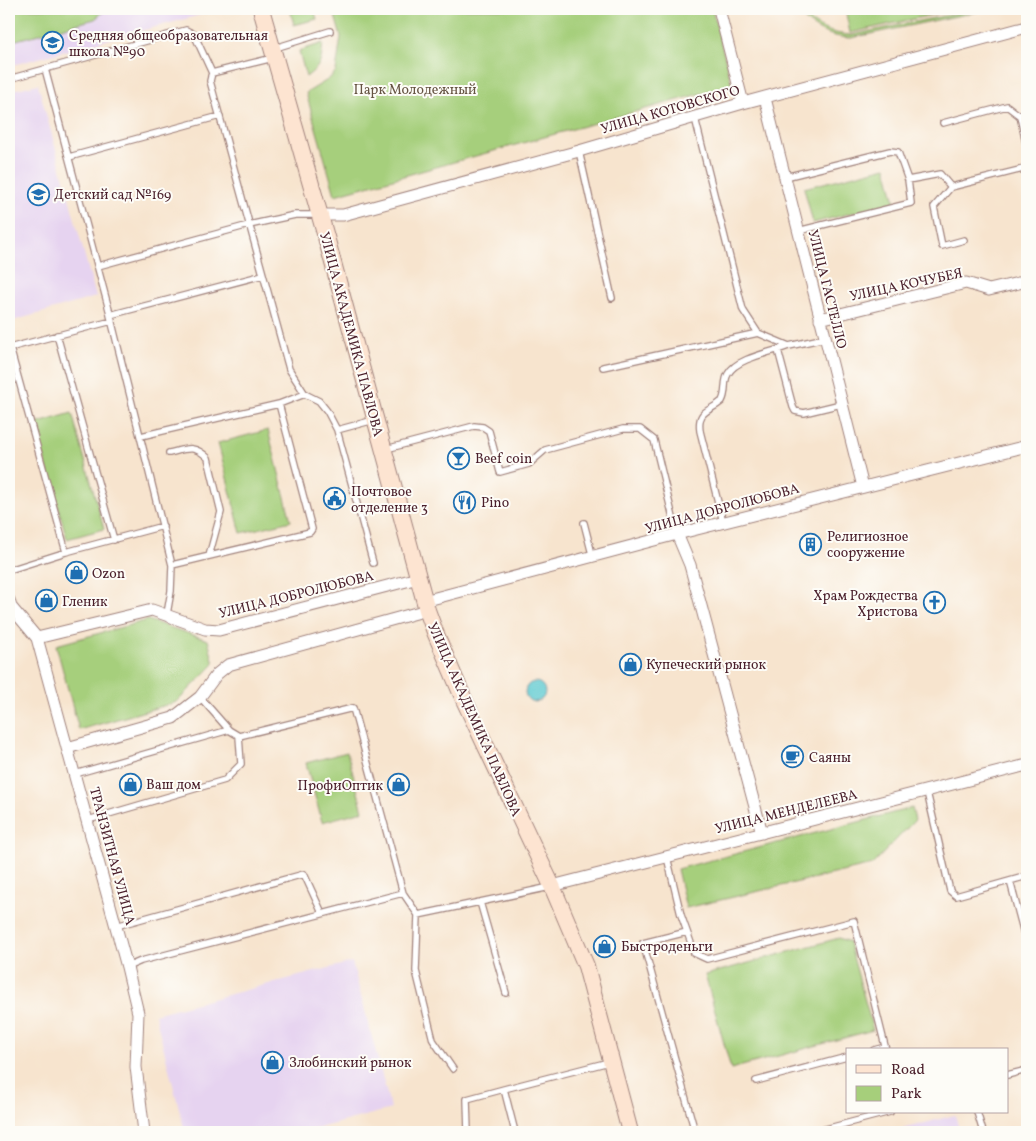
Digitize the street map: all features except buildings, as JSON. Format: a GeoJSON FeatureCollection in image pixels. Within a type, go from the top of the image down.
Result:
{"type":"FeatureCollection","features":[{"type":"Feature","properties":{"kind":"main road","name":"УЛИЦА АКАДЕМИКА ПАВЛОВА"},"geometry":{"type":"LineString","coordinates":[[261,9],[320,215],[426,605],[435,632],[465,702],[552,886],[586,966],[630,1132]]}},
{"type":"Feature","properties":{"kind":"street"},"geometry":{"type":"LineString","coordinates":[[719,9],[743,103]]}},
{"type":"Feature","properties":{"kind":"street","name":"УЛИЦА КОТОВСКОГО"},"geometry":{"type":"LineString","coordinates":[[320,215],[343,215],[579,152],[743,103],[1027,26]]}},
{"type":"Feature","properties":{"kind":"street","name":"УЛИЦА ГАСТЕЛЛО"},"geometry":{"type":"LineString","coordinates":[[765,98],[863,487]]}},
{"type":"Feature","properties":{"kind":"street","name":"УЛИЦА КОЧУБЕЯ"},"geometry":{"type":"LineString","coordinates":[[820,319],[966,283],[988,290],[1027,281]]}},
{"type":"Feature","properties":{"kind":"street","name":"УЛИЦА ДОБРОЛЮБОВА"},"geometry":{"type":"LineString","coordinates":[[67,748],[173,718],[200,697],[218,674],[228,665],[426,605],[676,534],[1027,446]]}},
{"type":"Feature","properties":{"kind":"street"},"geometry":{"type":"LineString","coordinates":[[676,534],[690,565],[762,833]]}},
{"type":"Feature","properties":{"kind":"street","name":"УЛИЦА ДОБРОЛЮБОВА"},"geometry":{"type":"LineString","coordinates":[[37,638],[152,610],[205,629],[219,630],[418,578]]}},
{"type":"Feature","properties":{"kind":"street","name":"ТРАНЗИТНАЯ УЛИЦА"},"geometry":{"type":"LineString","coordinates":[[9,600],[11,608],[37,638],[127,967],[138,1012],[136,1067],[144,1132]]}},
{"type":"Feature","properties":{"kind":"street","name":"УЛИЦА МЕНДЕЛЕЕВА"},"geometry":{"type":"LineString","coordinates":[[552,886],[1027,765]]}},
{"type":"Feature","properties":{"kind":"lane"},"geometry":{"type":"LineString","coordinates":[[9,79],[186,30],[194,34],[212,73],[210,81],[288,369],[305,394],[318,401],[327,411],[337,430],[373,562]]}},
{"type":"Feature","properties":{"kind":"lane"},"geometry":{"type":"LineString","coordinates":[[212,73],[330,32]]}},
{"type":"Feature","properties":{"kind":"lane"},"geometry":{"type":"LineString","coordinates":[[45,69],[98,266],[172,565],[171,592],[167,614]]}},
{"type":"Feature","properties":{"kind":"lane"},"geometry":{"type":"LineString","coordinates":[[943,123],[1007,106],[1020,116],[1027,148]]}},
{"type":"Feature","properties":{"kind":"lane"},"geometry":{"type":"LineString","coordinates":[[1020,116],[1027,110]]}},
{"type":"Feature","properties":{"kind":"lane"},"geometry":{"type":"LineString","coordinates":[[69,157],[220,116]]}},
{"type":"Feature","properties":{"kind":"lane"},"geometry":{"type":"LineString","coordinates":[[696,118],[743,310],[758,333],[789,346]]}},
{"type":"Feature","properties":{"kind":"lane"},"geometry":{"type":"LineString","coordinates":[[784,177],[890,151],[898,152],[908,180],[911,203],[798,232]]}},
{"type":"Feature","properties":{"kind":"lane"},"geometry":{"type":"LineString","coordinates":[[579,152],[612,298]]}},
{"type":"Feature","properties":{"kind":"lane"},"geometry":{"type":"LineString","coordinates":[[964,240],[942,246],[934,207],[951,187],[1027,168]]}},
{"type":"Feature","properties":{"kind":"lane"},"geometry":{"type":"LineString","coordinates":[[908,180],[940,174],[951,187]]}},
{"type":"Feature","properties":{"kind":"lane"},"geometry":{"type":"LineString","coordinates":[[98,266],[250,225],[294,215],[320,215]]}},
{"type":"Feature","properties":{"kind":"lane"},"geometry":{"type":"LineString","coordinates":[[66,552],[10,348],[263,275]]}},
{"type":"Feature","properties":{"kind":"lane"},"geometry":{"type":"LineString","coordinates":[[602,367],[758,333]]}},
{"type":"Feature","properties":{"kind":"lane"},"geometry":{"type":"LineString","coordinates":[[56,335],[114,540]]}},
{"type":"Feature","properties":{"kind":"lane"},"geometry":{"type":"LineString","coordinates":[[723,522],[700,431],[700,420],[706,410],[722,401],[726,378],[734,365],[789,346],[825,338]]}},
{"type":"Feature","properties":{"kind":"lane"},"geometry":{"type":"LineString","coordinates":[[778,350],[795,410],[804,413],[841,404]]}},
{"type":"Feature","properties":{"kind":"lane"},"geometry":{"type":"LineString","coordinates":[[141,436],[280,404],[305,394]]}},
{"type":"Feature","properties":{"kind":"lane"},"geometry":{"type":"LineString","coordinates":[[172,565],[310,532],[312,529],[280,404]]}},
{"type":"Feature","properties":{"kind":"lane"},"geometry":{"type":"LineString","coordinates":[[337,430],[375,420]]}},
{"type":"Feature","properties":{"kind":"lane"},"geometry":{"type":"LineString","coordinates":[[384,450],[474,426],[483,427],[490,431],[500,472],[529,464],[545,450],[623,428],[640,429],[654,440],[676,534]]}},
{"type":"Feature","properties":{"kind":"lane"},"geometry":{"type":"LineString","coordinates":[[169,453],[192,448],[201,451],[208,458],[221,512],[209,556]]}},
{"type":"Feature","properties":{"kind":"lane"},"geometry":{"type":"LineString","coordinates":[[584,523],[593,558]]}},
{"type":"Feature","properties":{"kind":"lane"},"geometry":{"type":"LineString","coordinates":[[9,570],[66,552],[163,526]]}},
{"type":"Feature","properties":{"kind":"lane"},"geometry":{"type":"LineString","coordinates":[[200,697],[228,730],[239,736],[353,708],[403,893],[418,915],[416,971],[433,1040],[453,1069]]}},
{"type":"Feature","properties":{"kind":"lane"},"geometry":{"type":"LineString","coordinates":[[75,774],[228,730]]}},
{"type":"Feature","properties":{"kind":"lane"},"geometry":{"type":"LineString","coordinates":[[88,820],[225,780],[241,764],[239,736]]}},
{"type":"Feature","properties":{"kind":"lane"},"geometry":{"type":"LineString","coordinates":[[927,792],[950,891],[956,896],[1027,876]]}},
{"type":"Feature","properties":{"kind":"lane"},"geometry":{"type":"LineString","coordinates":[[667,857],[691,943]]}},
{"type":"Feature","properties":{"kind":"lane"},"geometry":{"type":"LineString","coordinates":[[116,926],[304,874],[322,913]]}},
{"type":"Feature","properties":{"kind":"lane"},"geometry":{"type":"LineString","coordinates":[[1010,881],[1027,945]]}},
{"type":"Feature","properties":{"kind":"lane"},"geometry":{"type":"LineString","coordinates":[[418,915],[552,886]]}},
{"type":"Feature","properties":{"kind":"lane"},"geometry":{"type":"LineString","coordinates":[[127,967],[322,913],[403,893]]}},
{"type":"Feature","properties":{"kind":"lane"},"geometry":{"type":"LineString","coordinates":[[480,902],[506,993]]}},
{"type":"Feature","properties":{"kind":"lane"},"geometry":{"type":"LineString","coordinates":[[694,953],[707,960],[854,921],[886,1048]]}},
{"type":"Feature","properties":{"kind":"lane"},"geometry":{"type":"LineString","coordinates":[[687,932],[643,943],[695,1132]]}},
{"type":"Feature","properties":{"kind":"lane"},"geometry":{"type":"LineString","coordinates":[[756,1081],[846,1057]]}},
{"type":"Feature","properties":{"kind":"lane"},"geometry":{"type":"LineString","coordinates":[[468,1132],[467,1099],[611,1061]]}},
{"type":"Feature","properties":{"kind":"lane"},"geometry":{"type":"LineString","coordinates":[[1008,1075],[1027,1070]]}},
{"type":"Feature","properties":{"kind":"lane"},"geometry":{"type":"LineString","coordinates":[[504,1089],[515,1132]]}},
{"type":"Feature","properties":{"kind":"lane"},"geometry":{"type":"LineString","coordinates":[[817,1132],[883,1114]]}},
{"type":"Feature","properties":{"kind":"lane"},"geometry":{"type":"LineString","coordinates":[[978,1114],[983,1132]]}},
{"type":"Feature","properties":{"kind":"shaded area","name":"Средняя общеобразовательная школа №90"},"geometry":{"type":"Polygon","coordinates":[[[9,9],[203,9],[204,14],[9,66],[9,9]]]}},
{"type":"Feature","properties":{"kind":"shaded area","name":"Детский сад №169"},"geometry":{"type":"Polygon","coordinates":[[[38,84],[96,297],[9,322],[9,91],[38,84]]]}},
{"type":"Feature","properties":{"kind":"shaded area","name":"Злобинский рынок"},"geometry":{"type":"Polygon","coordinates":[[[352,962],[391,1109],[303,1132],[185,1132],[155,1014],[352,962]]]}},
{"type":"Feature","properties":{"kind":"shaded area"},"geometry":{"type":"Polygon","coordinates":[[[955,1115],[960,1132],[891,1132],[955,1115]]]}},
{"type":"Feature","properties":{"kind":"green space"},"geometry":{"type":"Polygon","coordinates":[[[9,9],[107,9],[95,19],[9,42],[9,9]]]}},
{"type":"Feature","properties":{"kind":"green space"},"geometry":{"type":"Polygon","coordinates":[[[290,9],[314,9],[317,19],[294,25],[290,9]]]}},
{"type":"Feature","properties":{"kind":"green space","name":"Парк Молодежный"},"geometry":{"type":"Polygon","coordinates":[[[333,9],[712,9],[732,85],[335,195],[306,93],[329,79],[336,71],[341,37],[333,9]]]}},
{"type":"Feature","properties":{"kind":"green space"},"geometry":{"type":"Polygon","coordinates":[[[795,9],[799,9],[815,24],[828,31],[851,35],[977,9],[990,9],[851,38],[834,36],[820,30],[801,16],[795,9]]]}},
{"type":"Feature","properties":{"kind":"green space"},"geometry":{"type":"Polygon","coordinates":[[[845,9],[959,9],[850,33],[845,9]]]}},
{"type":"Feature","properties":{"kind":"green space"},"geometry":{"type":"Polygon","coordinates":[[[323,43],[320,63],[306,77],[299,51],[323,43]]]}},
{"type":"Feature","properties":{"kind":"green space"},"geometry":{"type":"Polygon","coordinates":[[[886,167],[895,202],[813,223],[804,188],[886,167]]]}},
{"type":"Feature","properties":{"kind":"green space"},"geometry":{"type":"Polygon","coordinates":[[[72,413],[104,529],[67,539],[35,424],[72,413]]]}},
{"type":"Feature","properties":{"kind":"green space"},"geometry":{"type":"Polygon","coordinates":[[[268,430],[291,521],[241,533],[218,443],[268,430]]]}},
{"type":"Feature","properties":{"kind":"green space"},"geometry":{"type":"Polygon","coordinates":[[[148,620],[208,640],[214,664],[177,702],[79,730],[56,645],[148,620]]]}},
{"type":"Feature","properties":{"kind":"green space"},"geometry":{"type":"Polygon","coordinates":[[[347,752],[363,811],[322,822],[306,763],[347,752]]]}},
{"type":"Feature","properties":{"kind":"green space"},"geometry":{"type":"Polygon","coordinates":[[[912,808],[915,820],[872,865],[686,908],[677,869],[912,808]]]}},
{"type":"Feature","properties":{"kind":"green space"},"geometry":{"type":"Polygon","coordinates":[[[839,938],[849,942],[873,1030],[731,1069],[705,975],[839,938]]]}},
{"type":"Feature","properties":{"kind":"water"},"geometry":{"type":"Polygon","coordinates":[[[535,682],[542,685],[545,692],[542,699],[535,702],[528,699],[525,692],[528,685],[535,682]]]}},
{"type":"Feature","properties":{"kind":"place","name":"Средняя общеобразовательная школа №90"},"geometry":{"type":"Point","coordinates":[53,43]}},
{"type":"Feature","properties":{"kind":"place","name":"Детский сад №169"},"geometry":{"type":"Point","coordinates":[38,194]}},
{"type":"Feature","properties":{"kind":"place","name":"Beef coin"},"geometry":{"type":"Point","coordinates":[459,458]}},
{"type":"Feature","properties":{"kind":"place","name":"Почтовое отделение 3"},"geometry":{"type":"Point","coordinates":[335,499]}},
{"type":"Feature","properties":{"kind":"place","name":"Pino"},"geometry":{"type":"Point","coordinates":[465,502]}},
{"type":"Feature","properties":{"kind":"place","name":"Религиозное сооружение"},"geometry":{"type":"Point","coordinates":[811,544]}},
{"type":"Feature","properties":{"kind":"place","name":"Ozon"},"geometry":{"type":"Point","coordinates":[76,573]}},
{"type":"Feature","properties":{"kind":"place","name":"Гленик"},"geometry":{"type":"Point","coordinates":[46,601]}},
{"type":"Feature","properties":{"kind":"place","name":"Храм Рождества Христова"},"geometry":{"type":"Point","coordinates":[934,603]}},
{"type":"Feature","properties":{"kind":"place","name":"Купеческий рынок"},"geometry":{"type":"Point","coordinates":[630,664]}},
{"type":"Feature","properties":{"kind":"place","name":"Саяны"},"geometry":{"type":"Point","coordinates":[793,757]}},
{"type":"Feature","properties":{"kind":"place","name":"Ваш дом"},"geometry":{"type":"Point","coordinates":[130,784]}},
{"type":"Feature","properties":{"kind":"place","name":"ПрофиОптик"},"geometry":{"type":"Point","coordinates":[399,785]}},
{"type":"Feature","properties":{"kind":"place","name":"Быстроденьги"},"geometry":{"type":"Point","coordinates":[605,946]}},
{"type":"Feature","properties":{"kind":"place","name":"Злобинский рынок"},"geometry":{"type":"Point","coordinates":[273,1062]}}]}
